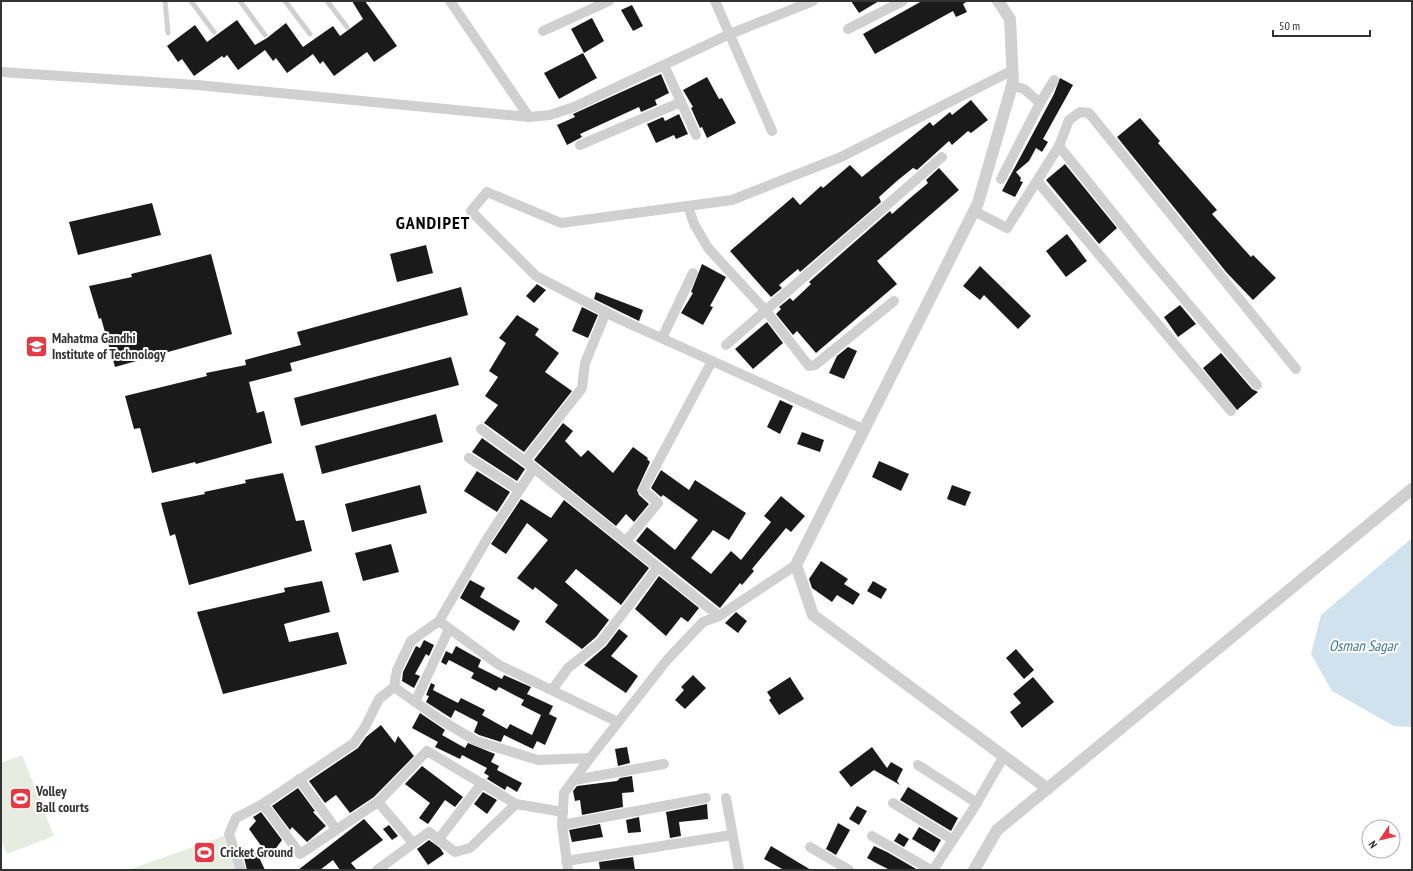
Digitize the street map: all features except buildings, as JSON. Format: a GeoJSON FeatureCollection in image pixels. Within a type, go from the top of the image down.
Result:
{"type":"FeatureCollection","features":[{"type":"Feature","properties":{"kind":"street"},"geometry":{"type":"LineString","coordinates":[[450,1],[529,117]]}},
{"type":"Feature","properties":{"kind":"street"},"geometry":{"type":"LineString","coordinates":[[543,31],[609,1]]}},
{"type":"Feature","properties":{"kind":"street"},"geometry":{"type":"LineString","coordinates":[[715,1],[772,131]]}},
{"type":"Feature","properties":{"kind":"street"},"geometry":{"type":"LineString","coordinates":[[1,72],[197,85],[529,117],[550,116],[574,107],[730,34],[813,1]]}},
{"type":"Feature","properties":{"kind":"street"},"geometry":{"type":"LineString","coordinates":[[848,29],[903,1]]}},
{"type":"Feature","properties":{"kind":"street"},"geometry":{"type":"LineString","coordinates":[[732,835],[568,865],[562,825],[564,793],[667,660],[704,622],[719,616],[796,565],[863,429],[978,204],[1012,86],[1013,70],[1010,19],[998,1]]}},
{"type":"Feature","properties":{"kind":"street"},"geometry":{"type":"LineString","coordinates":[[664,65],[696,135]]}},
{"type":"Feature","properties":{"kind":"street"},"geometry":{"type":"LineString","coordinates":[[863,429],[606,312],[536,276],[471,211],[487,192],[561,223],[732,200],[841,156],[1013,70]]}},
{"type":"Feature","properties":{"kind":"street"},"geometry":{"type":"LineString","coordinates":[[1001,179],[1040,103],[1054,80]]}},
{"type":"Feature","properties":{"kind":"street"},"geometry":{"type":"LineString","coordinates":[[1012,86],[1024,89],[1040,103]]}},
{"type":"Feature","properties":{"kind":"street"},"geometry":{"type":"LineString","coordinates":[[580,145],[681,102]]}},
{"type":"Feature","properties":{"kind":"street"},"geometry":{"type":"LineString","coordinates":[[974,211],[1007,228],[1058,146],[1069,120],[1080,112],[1089,113],[1296,369]]}},
{"type":"Feature","properties":{"kind":"street"},"geometry":{"type":"LineString","coordinates":[[1058,146],[1145,253],[1257,385]]}},
{"type":"Feature","properties":{"kind":"street"},"geometry":{"type":"LineString","coordinates":[[726,345],[942,156]]}},
{"type":"Feature","properties":{"kind":"street"},"geometry":{"type":"LineString","coordinates":[[1037,181],[1232,411]]}},
{"type":"Feature","properties":{"kind":"street"},"geometry":{"type":"LineString","coordinates":[[688,206],[694,224],[708,248],[766,310],[809,366],[815,365],[894,301]]}},
{"type":"Feature","properties":{"kind":"street"},"geometry":{"type":"LineString","coordinates":[[662,338],[693,273]]}},
{"type":"Feature","properties":{"kind":"street"},"geometry":{"type":"LineString","coordinates":[[525,461],[582,388],[585,363],[606,312]]}},
{"type":"Feature","properties":{"kind":"street"},"geometry":{"type":"LineString","coordinates":[[626,541],[658,503],[643,490],[712,361]]}},
{"type":"Feature","properties":{"kind":"street"},"geometry":{"type":"LineString","coordinates":[[481,429],[534,468],[719,616]]}},
{"type":"Feature","properties":{"kind":"street"},"geometry":{"type":"LineString","coordinates":[[469,458],[519,490]]}},
{"type":"Feature","properties":{"kind":"street"},"geometry":{"type":"LineString","coordinates":[[241,870],[229,834],[236,818],[263,804],[354,743],[366,727],[379,699],[394,687],[397,670],[411,641],[439,621],[487,539],[534,468]]}},
{"type":"Feature","properties":{"kind":"street"},"geometry":{"type":"LineString","coordinates":[[974,870],[997,830],[1412,489]]}},
{"type":"Feature","properties":{"kind":"street"},"geometry":{"type":"LineString","coordinates":[[796,565],[813,615],[1048,789]]}},
{"type":"Feature","properties":{"kind":"street"},"geometry":{"type":"LineString","coordinates":[[552,690],[568,668],[601,642],[658,567]]}},
{"type":"Feature","properties":{"kind":"street"},"geometry":{"type":"LineString","coordinates":[[439,621],[499,665],[618,722]]}},
{"type":"Feature","properties":{"kind":"street"},"geometry":{"type":"LineString","coordinates":[[415,702],[449,629]]}},
{"type":"Feature","properties":{"kind":"street"},"geometry":{"type":"LineString","coordinates":[[394,687],[441,720],[476,741],[538,760],[590,758]]}},
{"type":"Feature","properties":{"kind":"street"},"geometry":{"type":"LineString","coordinates":[[263,804],[300,854],[378,802],[427,751],[516,804],[563,812]]}},
{"type":"Feature","properties":{"kind":"street"},"geometry":{"type":"LineString","coordinates":[[872,836],[932,870],[953,840],[1004,756]]}},
{"type":"Feature","properties":{"kind":"street"},"geometry":{"type":"LineString","coordinates":[[574,780],[664,764]]}},
{"type":"Feature","properties":{"kind":"street"},"geometry":{"type":"LineString","coordinates":[[918,765],[976,803]]}},
{"type":"Feature","properties":{"kind":"street"},"geometry":{"type":"LineString","coordinates":[[299,779],[336,829]]}},
{"type":"Feature","properties":{"kind":"street"},"geometry":{"type":"LineString","coordinates":[[438,840],[482,783]]}},
{"type":"Feature","properties":{"kind":"street"},"geometry":{"type":"LineString","coordinates":[[562,825],[706,798]]}},
{"type":"Feature","properties":{"kind":"street"},"geometry":{"type":"LineString","coordinates":[[726,798],[739,870]]}},
{"type":"Feature","properties":{"kind":"street"},"geometry":{"type":"LineString","coordinates":[[378,802],[413,843]]}},
{"type":"Feature","properties":{"kind":"street"},"geometry":{"type":"LineString","coordinates":[[893,803],[953,840]]}},
{"type":"Feature","properties":{"kind":"street"},"geometry":{"type":"LineString","coordinates":[[377,870],[429,832],[454,852],[470,848],[516,804]]}},
{"type":"Feature","properties":{"kind":"street"},"geometry":{"type":"LineString","coordinates":[[810,847],[849,870]]}},
{"type":"Feature","properties":{"kind":"lane"},"geometry":{"type":"LineString","coordinates":[[165,1],[168,33]]}},
{"type":"Feature","properties":{"kind":"lane"},"geometry":{"type":"LineString","coordinates":[[191,1],[214,32]]}},
{"type":"Feature","properties":{"kind":"lane"},"geometry":{"type":"LineString","coordinates":[[240,1],[264,35]]}},
{"type":"Feature","properties":{"kind":"lane"},"geometry":{"type":"LineString","coordinates":[[285,1],[310,34]]}},
{"type":"Feature","properties":{"kind":"lane"},"geometry":{"type":"LineString","coordinates":[[327,1],[347,27]]}},
{"type":"Feature","properties":{"kind":"shaded area","name":"Volley Ball courts"},"geometry":{"type":"Polygon","coordinates":[[[22,755],[54,836],[7,854],[1,840],[1,763],[22,755]]]}},
{"type":"Feature","properties":{"kind":"shaded area","name":"Cricket Ground"},"geometry":{"type":"Polygon","coordinates":[[[227,835],[239,870],[128,870],[227,835]]]}},
{"type":"Feature","properties":{"kind":"water","name":"Osman Sagar"},"geometry":{"type":"Polygon","coordinates":[[[1412,538],[1412,727],[1394,726],[1332,691],[1311,654],[1321,615],[1412,538]]]}},
{"type":"Feature","properties":{"kind":"place","name":"Mahatma Gandhi Institute of Technology"},"geometry":{"type":"Point","coordinates":[37,346]}},
{"type":"Feature","properties":{"kind":"place","name":"Volley Ball courts"},"geometry":{"type":"Point","coordinates":[20,799]}},
{"type":"Feature","properties":{"kind":"place","name":"Cricket Ground"},"geometry":{"type":"Point","coordinates":[205,852]}},
{"type":"Feature","properties":{"kind":"district","name":"GANDIPET"},"geometry":{"type":"Point","coordinates":[433,223]}}]}
